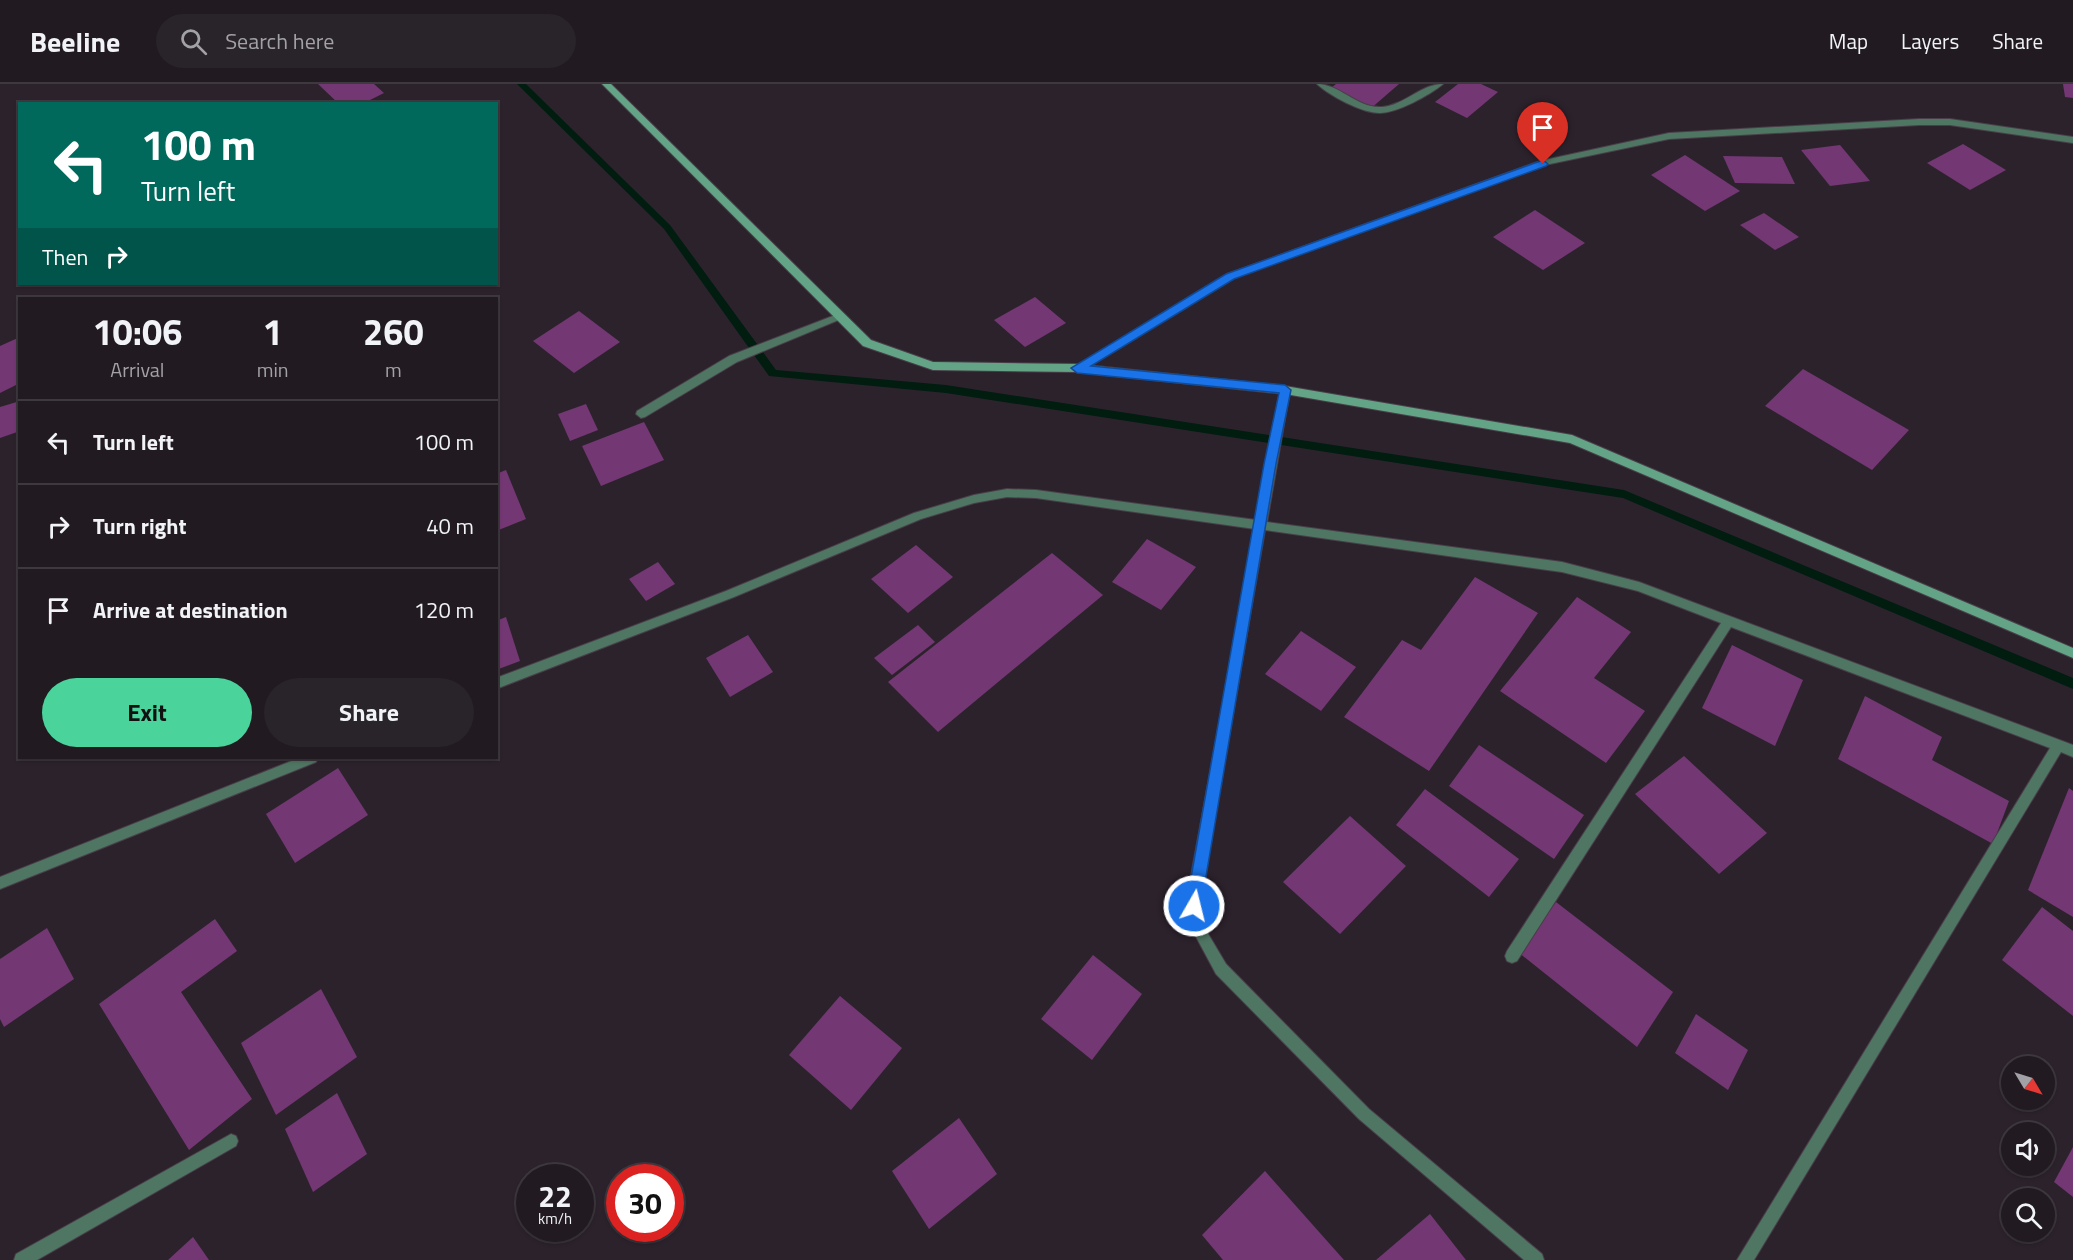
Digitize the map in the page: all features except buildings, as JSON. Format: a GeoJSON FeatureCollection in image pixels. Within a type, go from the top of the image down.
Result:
{"type":"FeatureCollection","features":[{"type":"Feature","properties":{"kind":"street"},"geometry":{"type":"LineString","coordinates":[[606,84],[838,317],[867,343],[933,366],[1077,368],[1285,390],[1572,439],[2073,653]]}},
{"type":"Feature","properties":{"kind":"street"},"geometry":{"type":"LineString","coordinates":[[1321,84],[1362,108],[1386,111],[1439,84]]}},
{"type":"Feature","properties":{"kind":"street"},"geometry":{"type":"LineString","coordinates":[[1077,368],[1230,276],[1543,164],[1670,136],[1919,122],[1950,122],[2073,140]]}},
{"type":"Feature","properties":{"kind":"street"},"geometry":{"type":"LineString","coordinates":[[640,414],[732,359],[838,317]]}},
{"type":"Feature","properties":{"kind":"street"},"geometry":{"type":"LineString","coordinates":[[1285,390],[1195,892],[1195,914],[1203,943],[1221,969],[1364,1114],[1536,1260]]}},
{"type":"Feature","properties":{"kind":"street"},"geometry":{"type":"LineString","coordinates":[[498,683],[730,594],[918,516],[974,499],[1006,493],[1036,494],[1562,567],[1639,587],[2073,751]]}},
{"type":"Feature","properties":{"kind":"street"},"geometry":{"type":"LineString","coordinates":[[1512,956],[1730,620]]}},
{"type":"Feature","properties":{"kind":"street"},"geometry":{"type":"LineString","coordinates":[[1745,1260],[2059,745]]}},
{"type":"Feature","properties":{"kind":"street"},"geometry":{"type":"LineString","coordinates":[[0,883],[310,759]]}},
{"type":"Feature","properties":{"kind":"street"},"geometry":{"type":"LineString","coordinates":[[22,1260],[231,1141]]}},
{"type":"Feature","properties":{"kind":"waterway"},"geometry":{"type":"LineString","coordinates":[[521,84],[667,227],[773,373],[946,389],[1624,494],[2073,684]]}},
{"type":"Feature","properties":{"kind":"route"},"geometry":{"type":"LineString","coordinates":[[1194,906],[1270,464],[1285,390],[1077,368],[1230,276],[1543,164]]}}]}
